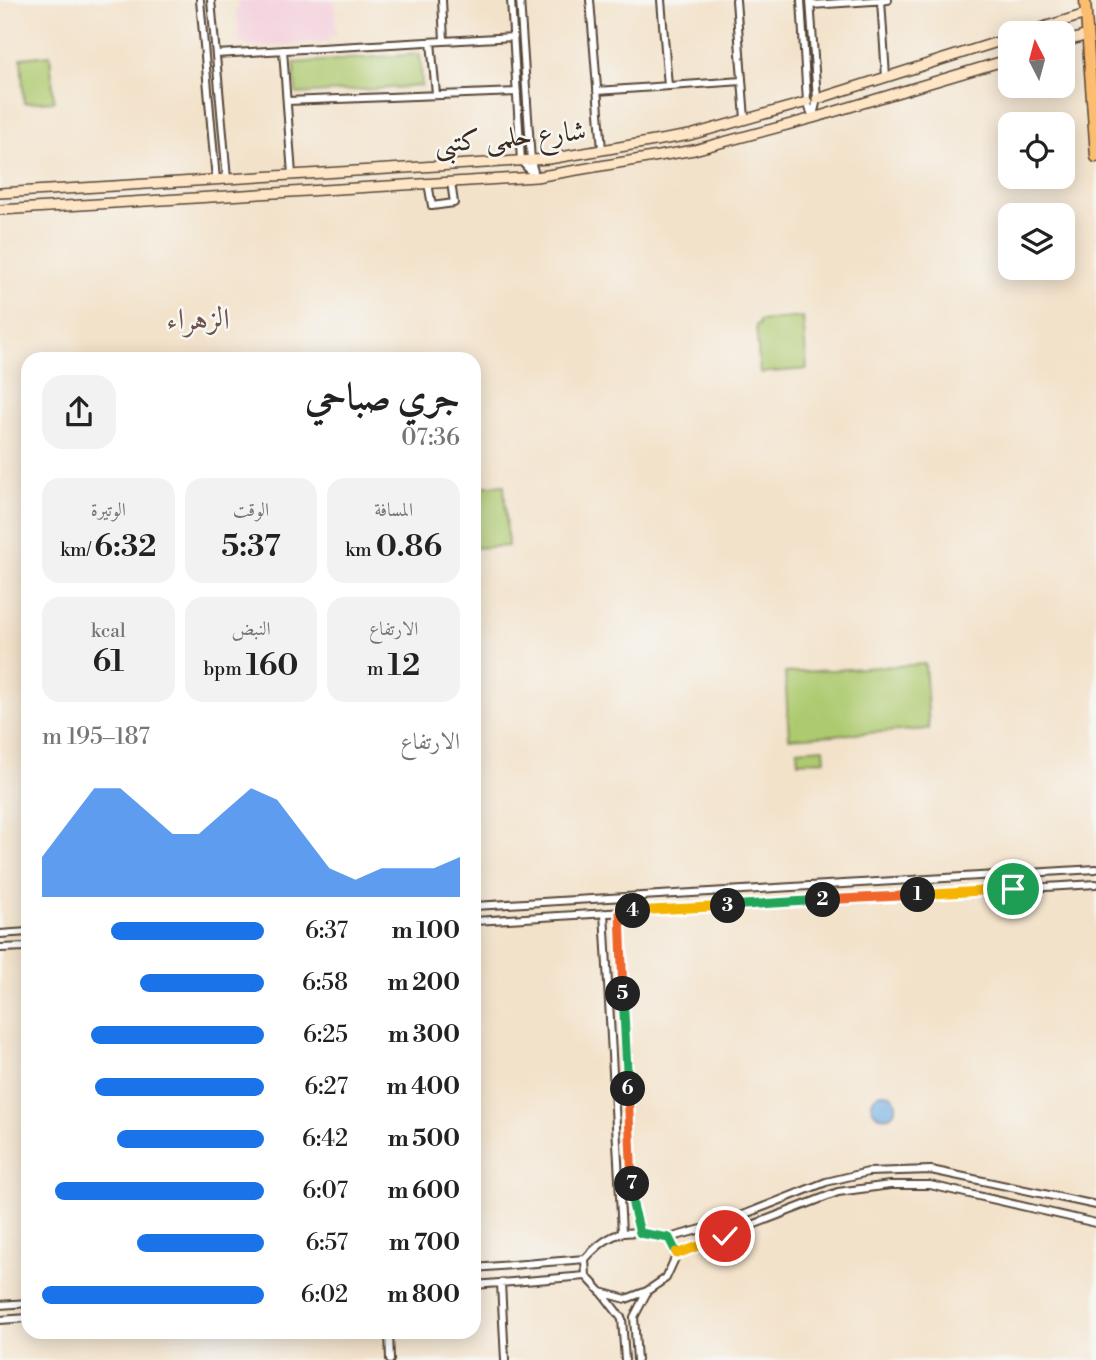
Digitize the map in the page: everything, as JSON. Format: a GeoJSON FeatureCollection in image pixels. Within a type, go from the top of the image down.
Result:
{"type":"FeatureCollection","features":[{"type":"Feature","properties":{"kind":"main road"},"geometry":{"type":"LineString","coordinates":[[1085,0],[1096,157]]}},
{"type":"Feature","properties":{"kind":"street"},"geometry":{"type":"LineString","coordinates":[[201,0],[216,180]]}},
{"type":"Feature","properties":{"kind":"street"},"geometry":{"type":"LineString","coordinates":[[211,0],[227,179]]}},
{"type":"Feature","properties":{"kind":"street"},"geometry":{"type":"LineString","coordinates":[[442,0],[444,41]]}},
{"type":"Feature","properties":{"kind":"street"},"geometry":{"type":"LineString","coordinates":[[511,0],[517,92],[526,161],[536,177]]}},
{"type":"Feature","properties":{"kind":"street"},"geometry":{"type":"LineString","coordinates":[[520,0],[526,161]]}},
{"type":"Feature","properties":{"kind":"street"},"geometry":{"type":"LineString","coordinates":[[590,0],[602,150]]}},
{"type":"Feature","properties":{"kind":"street"},"geometry":{"type":"LineString","coordinates":[[661,0],[668,86]]}},
{"type":"Feature","properties":{"kind":"street"},"geometry":{"type":"LineString","coordinates":[[736,0],[745,119]]}},
{"type":"Feature","properties":{"kind":"street"},"geometry":{"type":"LineString","coordinates":[[801,0],[812,100]]}},
{"type":"Feature","properties":{"kind":"street"},"geometry":{"type":"LineString","coordinates":[[813,118],[811,2],[888,0]]}},
{"type":"Feature","properties":{"kind":"street"},"geometry":{"type":"LineString","coordinates":[[881,1],[886,77]]}},
{"type":"Feature","properties":{"kind":"street"},"geometry":{"type":"LineString","coordinates":[[1063,21],[1086,14]]}},
{"type":"Feature","properties":{"kind":"street"},"geometry":{"type":"LineString","coordinates":[[203,21],[210,18],[213,22]]}},
{"type":"Feature","properties":{"kind":"street"},"geometry":{"type":"LineString","coordinates":[[1075,39],[1087,35]]}},
{"type":"Feature","properties":{"kind":"street"},"geometry":{"type":"LineString","coordinates":[[216,54],[514,37]]}},
{"type":"Feature","properties":{"kind":"street"},"geometry":{"type":"LineString","coordinates":[[431,42],[436,94]]}},
{"type":"Feature","properties":{"kind":"street","name":"شارع حلمى كتبى"},"geometry":{"type":"LineString","coordinates":[[0,193],[526,161],[602,150],[690,135],[998,42]]}},
{"type":"Feature","properties":{"kind":"street"},"geometry":{"type":"LineString","coordinates":[[283,50],[292,175]]}},
{"type":"Feature","properties":{"kind":"street","name":"شارع حلمى كتبى"},"geometry":{"type":"LineString","coordinates":[[0,210],[536,177],[694,150],[813,118],[998,63]]}},
{"type":"Feature","properties":{"kind":"street"},"geometry":{"type":"LineString","coordinates":[[597,91],[742,81]]}},
{"type":"Feature","properties":{"kind":"street"},"geometry":{"type":"LineString","coordinates":[[287,101],[517,92]]}},
{"type":"Feature","properties":{"kind":"street"},"geometry":{"type":"LineString","coordinates":[[428,183],[432,206],[454,204],[452,182]]}},
{"type":"Feature","properties":{"kind":"street"},"geometry":{"type":"LineString","coordinates":[[481,906],[1096,869]]}},
{"type":"Feature","properties":{"kind":"street"},"geometry":{"type":"LineString","coordinates":[[481,921],[1096,884]]}},
{"type":"Feature","properties":{"kind":"street"},"geometry":{"type":"LineString","coordinates":[[732,890],[734,905]]}},
{"type":"Feature","properties":{"kind":"street"},"geometry":{"type":"LineString","coordinates":[[620,912],[633,1205],[640,1233]]}},
{"type":"Feature","properties":{"kind":"street"},"geometry":{"type":"LineString","coordinates":[[604,913],[622,1232]]}},
{"type":"Feature","properties":{"kind":"street"},"geometry":{"type":"LineString","coordinates":[[0,934],[21,932]]}},
{"type":"Feature","properties":{"kind":"street"},"geometry":{"type":"LineString","coordinates":[[0,948],[21,947]]}},
{"type":"Feature","properties":{"kind":"street"},"geometry":{"type":"LineString","coordinates":[[899,1171],[900,1185]]}},
{"type":"Feature","properties":{"kind":"street"},"geometry":{"type":"LineString","coordinates":[[481,1267],[584,1259],[601,1241],[622,1232],[669,1238],[727,1221],[826,1182],[868,1172],[931,1171],[1096,1205]]}},
{"type":"Feature","properties":{"kind":"street"},"geometry":{"type":"LineString","coordinates":[[854,1175],[856,1190]]}},
{"type":"Feature","properties":{"kind":"street"},"geometry":{"type":"LineString","coordinates":[[961,1192],[963,1177]]}},
{"type":"Feature","properties":{"kind":"street"},"geometry":{"type":"LineString","coordinates":[[601,1292],[626,1299],[647,1291],[666,1278],[677,1254],[838,1192],[900,1185],[930,1185],[1096,1223]]}},
{"type":"Feature","properties":{"kind":"street"},"geometry":{"type":"LineString","coordinates":[[1035,1209],[1039,1193]]}},
{"type":"Feature","properties":{"kind":"street"},"geometry":{"type":"LineString","coordinates":[[793,1195],[799,1207]]}},
{"type":"Feature","properties":{"kind":"street"},"geometry":{"type":"LineString","coordinates":[[1076,1219],[1080,1202]]}},
{"type":"Feature","properties":{"kind":"street"},"geometry":{"type":"LineString","coordinates":[[727,1221],[732,1233]]}},
{"type":"Feature","properties":{"kind":"street"},"geometry":{"type":"LineString","coordinates":[[669,1238],[677,1254]]}},
{"type":"Feature","properties":{"kind":"street"},"geometry":{"type":"LineString","coordinates":[[584,1259],[586,1276],[622,1319],[625,1360]]}},
{"type":"Feature","properties":{"kind":"street"},"geometry":{"type":"LineString","coordinates":[[481,1284],[586,1276]]}},
{"type":"Feature","properties":{"kind":"street"},"geometry":{"type":"LineString","coordinates":[[501,1283],[505,1360]]}},
{"type":"Feature","properties":{"kind":"street"},"geometry":{"type":"LineString","coordinates":[[637,1360],[634,1317],[647,1291]]}},
{"type":"Feature","properties":{"kind":"street"},"geometry":{"type":"LineString","coordinates":[[0,1305],[21,1304]]}},
{"type":"Feature","properties":{"kind":"street"},"geometry":{"type":"LineString","coordinates":[[0,1320],[21,1318]]}},
{"type":"Feature","properties":{"kind":"street"},"geometry":{"type":"LineString","coordinates":[[389,1339],[390,1360]]}},
{"type":"Feature","properties":{"kind":"shaded area"},"geometry":{"type":"Polygon","coordinates":[[[238,0],[334,0],[336,36],[330,36],[330,41],[248,47],[247,42],[240,43],[236,10],[239,9],[238,0]]]}},
{"type":"Feature","properties":{"kind":"green space"},"geometry":{"type":"Polygon","coordinates":[[[420,54],[422,86],[296,94],[294,63],[420,54]]]}},
{"type":"Feature","properties":{"kind":"green space"},"geometry":{"type":"Polygon","coordinates":[[[50,55],[54,101],[24,103],[21,58],[50,55]]]}},
{"type":"Feature","properties":{"kind":"green space"},"geometry":{"type":"Polygon","coordinates":[[[803,317],[807,369],[760,373],[756,325],[759,325],[759,321],[803,317]]]}},
{"type":"Feature","properties":{"kind":"green space"},"geometry":{"type":"Polygon","coordinates":[[[504,485],[508,546],[481,548],[481,487],[504,485]]]}},
{"type":"Feature","properties":{"kind":"green space"},"geometry":{"type":"Polygon","coordinates":[[[925,664],[929,729],[789,738],[785,673],[925,664]]]}},
{"type":"Feature","properties":{"kind":"green space"},"geometry":{"type":"Polygon","coordinates":[[[824,748],[825,760],[798,762],[797,750],[824,748]]]}},
{"type":"Feature","properties":{"kind":"water"},"geometry":{"type":"Polygon","coordinates":[[[884,1093],[893,1096],[896,1105],[893,1114],[884,1117],[875,1114],[872,1105],[875,1096],[884,1093]]]}},
{"type":"Feature","properties":{"kind":"district","name":"الزهراء"},"geometry":{"type":"Point","coordinates":[198,319]}},
{"type":"Feature","properties":{"kind":"route"},"geometry":{"type":"LineString","coordinates":[[725,1236],[677,1254],[669,1238],[640,1233],[633,1205],[620,912],[1013,889]]}}]}
